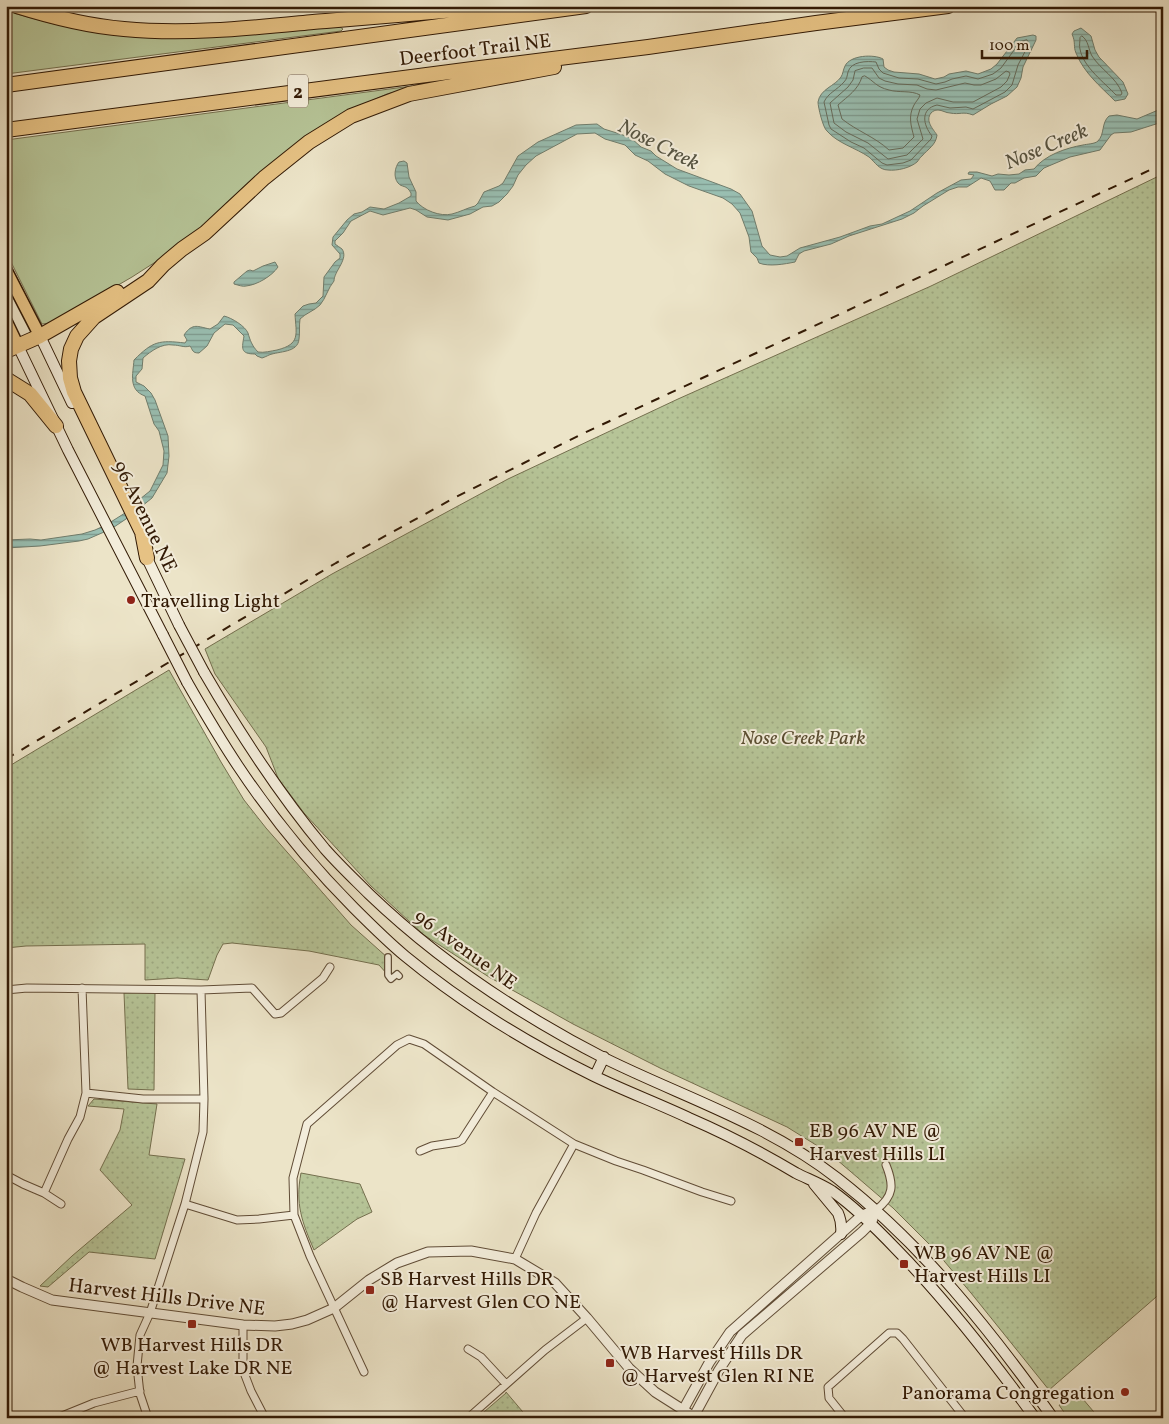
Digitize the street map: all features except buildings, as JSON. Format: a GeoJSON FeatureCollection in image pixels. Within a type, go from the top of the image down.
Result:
{"type":"FeatureCollection","features":[{"type":"Feature","properties":{"kind":"highway"},"geometry":{"type":"LineString","coordinates":[[17,6],[65,20],[93,25],[122,29],[169,31],[225,30],[497,6]]}},
{"type":"Feature","properties":{"kind":"highway"},"geometry":{"type":"LineString","coordinates":[[49,6],[111,22],[169,31]]}},
{"type":"Feature","properties":{"kind":"highway","name":"Deerfoot Trail NE"},"geometry":{"type":"LineString","coordinates":[[6,85],[586,6]]}},
{"type":"Feature","properties":{"kind":"highway","name":"Deerfoot Trail NE"},"geometry":{"type":"LineString","coordinates":[[6,130],[948,6]]}},
{"type":"Feature","properties":{"kind":"highway"},"geometry":{"type":"LineString","coordinates":[[12,348],[40,336],[163,265],[205,233],[264,178],[309,142],[351,116],[409,94],[572,64],[590,54]]}},
{"type":"Feature","properties":{"kind":"highway"},"geometry":{"type":"LineString","coordinates":[[147,558],[142,532],[107,468],[74,392],[70,378],[69,361],[71,349],[77,336],[94,317],[148,281],[163,265]]}},
{"type":"Feature","properties":{"kind":"highway"},"geometry":{"type":"LineString","coordinates":[[6,379],[30,394],[56,426]]}},
{"type":"Feature","properties":{"kind":"main road"},"geometry":{"type":"LineString","coordinates":[[6,270],[40,336]]}},
{"type":"Feature","properties":{"kind":"main road"},"geometry":{"type":"LineString","coordinates":[[6,321],[12,348]]}},
{"type":"Feature","properties":{"kind":"main road","name":"96 Avenue NE"},"geometry":{"type":"LineString","coordinates":[[40,336],[107,468]]}},
{"type":"Feature","properties":{"kind":"main road","name":"96 Avenue NE"},"geometry":{"type":"LineString","coordinates":[[12,348],[56,426],[187,682],[238,766],[270,811],[314,865],[377,932],[403,955],[442,984],[491,1017],[563,1060],[755,1149],[830,1190],[862,1215],[913,1266],[953,1312],[1035,1418]]}},
{"type":"Feature","properties":{"kind":"main road","name":"96 Avenue NE"},"geometry":{"type":"LineString","coordinates":[[147,558],[204,672],[254,754],[285,800],[349,874],[415,936],[512,1005],[604,1058],[795,1148],[836,1176],[876,1210],[956,1292],[1053,1418]]}},
{"type":"Feature","properties":{"kind":"main road"},"geometry":{"type":"LineString","coordinates":[[596,1076],[604,1058]]}},
{"type":"Feature","properties":{"kind":"main road"},"geometry":{"type":"LineString","coordinates":[[812,1181],[838,1214],[841,1234]]}},
{"type":"Feature","properties":{"kind":"street"},"geometry":{"type":"LineString","coordinates":[[388,957],[388,975],[391,979],[397,974],[399,976]]}},
{"type":"Feature","properties":{"kind":"street"},"geometry":{"type":"LineString","coordinates":[[6,990],[27,988],[201,990],[252,988],[275,1014],[281,1013],[323,978],[330,967]]}},
{"type":"Feature","properties":{"kind":"street"},"geometry":{"type":"LineString","coordinates":[[44,1193],[80,1117],[86,1092],[82,988]]}},
{"type":"Feature","properties":{"kind":"street"},"geometry":{"type":"LineString","coordinates":[[148,1418],[140,1391],[136,1366],[140,1334],[150,1313],[185,1204],[203,1132],[201,990]]}},
{"type":"Feature","properties":{"kind":"street"},"geometry":{"type":"LineString","coordinates":[[364,1372],[310,1256],[294,1215],[293,1178],[307,1124],[397,1045],[409,1039],[424,1044],[493,1092],[574,1144],[616,1161],[731,1201]]}},
{"type":"Feature","properties":{"kind":"street"},"geometry":{"type":"LineString","coordinates":[[86,1092],[143,1099],[204,1099]]}},
{"type":"Feature","properties":{"kind":"street"},"geometry":{"type":"LineString","coordinates":[[420,1151],[432,1146],[462,1140],[493,1092]]}},
{"type":"Feature","properties":{"kind":"street"},"geometry":{"type":"LineString","coordinates":[[515,1259],[536,1213],[574,1144]]}},
{"type":"Feature","properties":{"kind":"street"},"geometry":{"type":"LineString","coordinates":[[683,1410],[730,1332],[862,1215],[876,1210],[886,1202],[892,1187],[886,1165]]}},
{"type":"Feature","properties":{"kind":"street"},"geometry":{"type":"LineString","coordinates":[[6,1174],[44,1193],[61,1204]]}},
{"type":"Feature","properties":{"kind":"street"},"geometry":{"type":"LineString","coordinates":[[185,1204],[237,1220],[294,1215]]}},
{"type":"Feature","properties":{"kind":"street"},"geometry":{"type":"LineString","coordinates":[[695,1417],[720,1370],[742,1335],[871,1224],[876,1210]]}},
{"type":"Feature","properties":{"kind":"street","name":"Harvest Hills Drive NE"},"geometry":{"type":"LineString","coordinates":[[6,1279],[52,1300],[243,1325],[275,1326],[307,1320],[334,1308],[370,1280],[397,1263],[428,1252],[470,1251],[515,1259],[555,1283],[588,1318],[629,1368],[655,1392],[695,1417]]}},
{"type":"Feature","properties":{"kind":"street"},"geometry":{"type":"LineString","coordinates":[[468,1418],[546,1350],[588,1318]]}},
{"type":"Feature","properties":{"kind":"street"},"geometry":{"type":"LineString","coordinates":[[243,1325],[243,1370],[265,1418]]}},
{"type":"Feature","properties":{"kind":"street"},"geometry":{"type":"LineString","coordinates":[[845,1418],[829,1398],[828,1387],[889,1333],[897,1333],[903,1339],[965,1418]]}},
{"type":"Feature","properties":{"kind":"street"},"geometry":{"type":"LineString","coordinates":[[468,1349],[481,1357],[506,1384]]}},
{"type":"Feature","properties":{"kind":"street"},"geometry":{"type":"LineString","coordinates":[[57,1418],[94,1404],[140,1391]]}},
{"type":"Feature","properties":{"kind":"green space"},"geometry":{"type":"Polygon","coordinates":[[[6,11],[93,32],[136,37],[171,38],[340,27],[343,29],[341,31],[6,74],[6,11]]]}},
{"type":"Feature","properties":{"kind":"green space"},"geometry":{"type":"Polygon","coordinates":[[[412,86],[387,94],[350,110],[182,245],[65,316],[50,323],[42,324],[6,252],[6,140],[412,86]]]}},
{"type":"Feature","properties":{"kind":"green space","name":"Nose Creek Park"},"geometry":{"type":"Polygon","coordinates":[[[1163,174],[1163,1291],[1049,1390],[934,1249],[893,1208],[829,1153],[787,1127],[660,1068],[573,1024],[489,977],[424,935],[371,886],[304,813],[278,778],[266,747],[215,674],[205,649],[332,574],[508,479],[678,399],[931,286],[1163,174]]]}},
{"type":"Feature","properties":{"kind":"green space"},"geometry":{"type":"Polygon","coordinates":[[[169,670],[244,800],[351,925],[388,958],[388,975],[379,965],[309,951],[232,943],[223,944],[208,980],[177,978],[145,980],[145,944],[6,948],[6,768],[169,670]]]}},
{"type":"Feature","properties":{"kind":"green space"},"geometry":{"type":"Polygon","coordinates":[[[155,992],[154,1090],[128,1089],[124,993],[155,992]]]}},
{"type":"Feature","properties":{"kind":"green space"},"geometry":{"type":"Polygon","coordinates":[[[94,1099],[157,1104],[149,1155],[185,1159],[155,1259],[89,1252],[48,1287],[40,1286],[132,1205],[100,1170],[120,1130],[124,1109],[88,1106],[94,1099]]]}},
{"type":"Feature","properties":{"kind":"green space"},"geometry":{"type":"Polygon","coordinates":[[[301,1173],[360,1184],[372,1212],[357,1219],[314,1250],[306,1231],[299,1204],[301,1173]]]}},
{"type":"Feature","properties":{"kind":"green space"},"geometry":{"type":"Polygon","coordinates":[[[1077,1392],[1099,1418],[1068,1418],[1059,1405],[1077,1392]]]}},
{"type":"Feature","properties":{"kind":"green space"},"geometry":{"type":"Polygon","coordinates":[[[506,1393],[528,1418],[477,1418],[506,1393]]]}},
{"type":"Feature","properties":{"kind":"water"},"geometry":{"type":"Polygon","coordinates":[[[1081,28],[1091,36],[1099,57],[1123,82],[1128,94],[1125,99],[1115,101],[1083,67],[1075,51],[1072,34],[1081,28]]]}},
{"type":"Feature","properties":{"kind":"water"},"geometry":{"type":"Polygon","coordinates":[[[1036,36],[1036,40],[1023,67],[1017,87],[1007,96],[973,115],[935,110],[929,116],[929,122],[937,135],[935,142],[911,166],[895,170],[882,169],[869,157],[836,139],[824,126],[818,105],[819,98],[842,76],[845,66],[852,60],[862,56],[879,57],[883,59],[884,67],[888,70],[919,74],[935,79],[966,71],[978,74],[991,69],[997,64],[1017,38],[1036,36]]]}},
{"type":"Feature","properties":{"kind":"water"},"geometry":{"type":"Polygon","coordinates":[[[1163,108],[1163,121],[1131,132],[1114,133],[1100,150],[1070,157],[1044,168],[1036,176],[1011,183],[1004,190],[995,190],[990,181],[981,178],[967,187],[949,190],[902,219],[849,236],[831,244],[804,251],[799,254],[795,262],[782,264],[767,265],[759,263],[751,252],[749,237],[740,213],[732,204],[723,198],[689,186],[665,174],[648,161],[635,155],[625,145],[605,139],[595,133],[577,134],[536,156],[526,165],[518,175],[513,186],[499,202],[470,214],[448,220],[427,217],[410,208],[383,215],[370,211],[351,221],[335,241],[335,244],[344,253],[343,261],[322,302],[318,307],[300,319],[298,344],[292,349],[262,358],[255,354],[247,353],[243,350],[244,336],[233,325],[225,324],[214,333],[207,346],[199,353],[194,352],[190,346],[165,345],[143,358],[142,369],[136,376],[136,382],[144,386],[151,393],[168,436],[169,456],[167,473],[152,498],[111,529],[88,539],[40,546],[6,548],[6,540],[41,540],[82,534],[95,530],[125,513],[150,491],[163,465],[164,451],[159,431],[154,424],[145,396],[136,390],[134,386],[134,360],[146,349],[157,343],[185,343],[187,340],[184,335],[190,328],[196,326],[210,329],[218,324],[224,316],[234,320],[244,328],[258,352],[277,350],[290,345],[294,341],[296,333],[295,314],[303,306],[316,303],[323,296],[324,277],[340,258],[340,254],[332,245],[333,237],[354,214],[370,207],[384,209],[411,196],[406,187],[396,181],[396,167],[399,162],[404,161],[407,163],[409,177],[416,192],[416,201],[427,210],[447,215],[475,206],[484,192],[503,183],[518,156],[538,142],[576,125],[597,124],[604,129],[631,138],[641,147],[651,151],[677,169],[740,194],[752,211],[762,246],[770,255],[780,257],[787,256],[800,248],[882,224],[910,211],[961,180],[971,179],[974,175],[968,174],[969,172],[992,176],[998,174],[1019,174],[1025,170],[1034,169],[1056,153],[1097,142],[1102,135],[1105,122],[1109,116],[1117,115],[1137,119],[1163,108]]]}},
{"type":"Feature","properties":{"kind":"water"},"geometry":{"type":"Polygon","coordinates":[[[275,262],[278,267],[272,274],[259,282],[245,286],[234,284],[247,271],[253,271],[275,262]]]}},
{"type":"Feature","properties":{"kind":"railway"},"geometry":{"type":"LineString","coordinates":[[6,759],[336,563],[456,497],[584,433],[1163,164]]}},
{"type":"Feature","properties":{"kind":"place","name":"Travelling Light"},"geometry":{"type":"Point","coordinates":[131,600]}},
{"type":"Feature","properties":{"kind":"place","name":"EB 96 AV NE @ Harvest Hills LI"},"geometry":{"type":"Point","coordinates":[799,1142]}},
{"type":"Feature","properties":{"kind":"place","name":"WB 96 AV NE @ Harvest Hills LI"},"geometry":{"type":"Point","coordinates":[904,1264]}},
{"type":"Feature","properties":{"kind":"place","name":"SB Harvest Hills DR @ Harvest Glen CO NE"},"geometry":{"type":"Point","coordinates":[370,1290]}},
{"type":"Feature","properties":{"kind":"place","name":"WB Harvest Hills DR @ Harvest Lake DR NE"},"geometry":{"type":"Point","coordinates":[192,1324]}},
{"type":"Feature","properties":{"kind":"place","name":"WB Harvest Hills DR @ Harvest Glen RI NE"},"geometry":{"type":"Point","coordinates":[610,1363]}},
{"type":"Feature","properties":{"kind":"place","name":"Panorama Congregation"},"geometry":{"type":"Point","coordinates":[1125,1392]}},
{"type":"Feature","properties":{"kind":"water label","name":"Nose Creek"},"geometry":{"type":"Point","coordinates":[659,144]}},
{"type":"Feature","properties":{"kind":"water label","name":"Nose Creek"},"geometry":{"type":"Point","coordinates":[1046,146]}}]}
